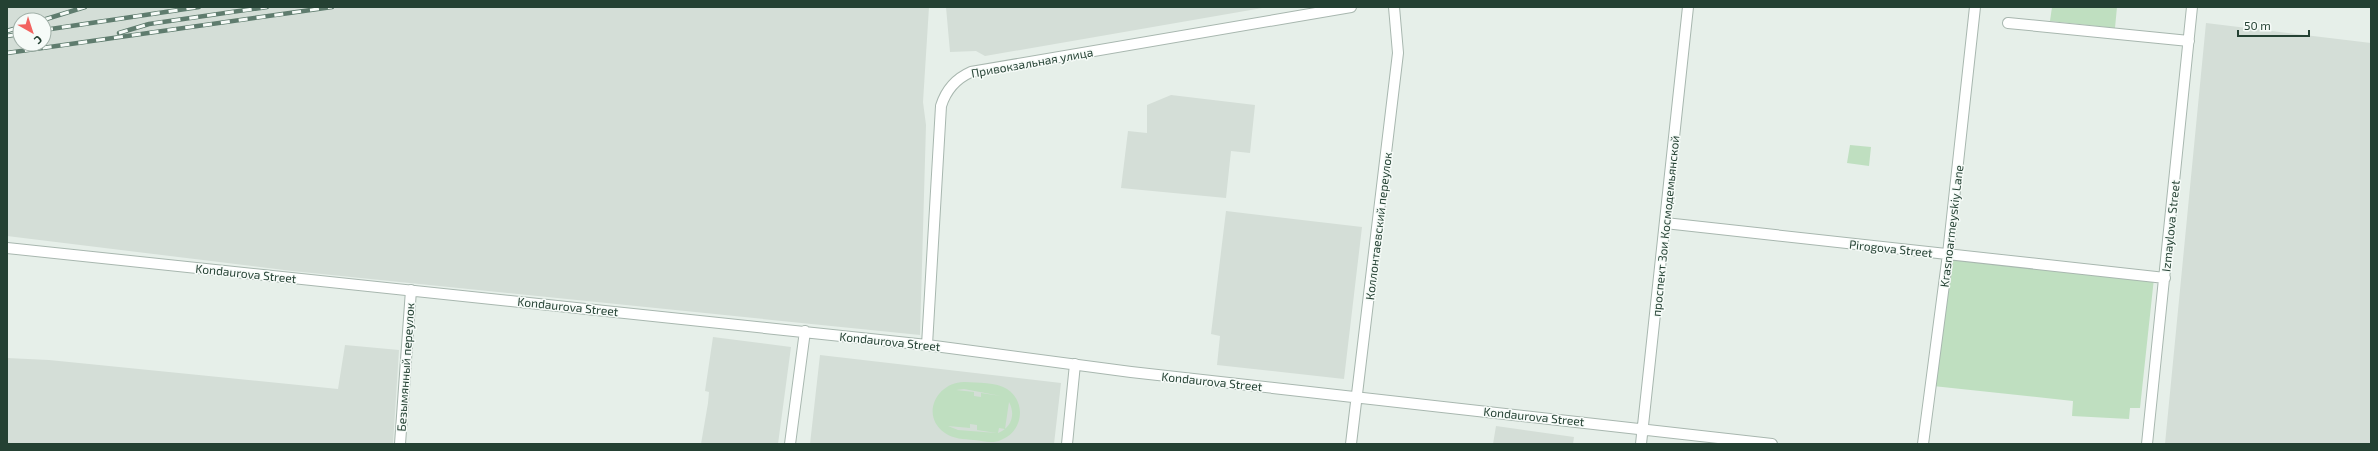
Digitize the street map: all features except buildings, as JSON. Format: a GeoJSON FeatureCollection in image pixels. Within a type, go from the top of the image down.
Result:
{"type":"FeatureCollection","features":[{"type":"Feature","properties":{"kind":"street","name":"Привокзальная улица"},"geometry":{"type":"LineString","coordinates":[[927,345],[941,106],[944,97],[953,83],[961,76],[971,72],[1351,7]]}},
{"type":"Feature","properties":{"kind":"street","name":"Коллонтаевский переулок"},"geometry":{"type":"LineString","coordinates":[[1351,444],[1397,60],[1394,7]]}},
{"type":"Feature","properties":{"kind":"street","name":"проспект Зои Космодемьянской"},"geometry":{"type":"LineString","coordinates":[[1641,444],[1688,7]]}},
{"type":"Feature","properties":{"kind":"street","name":"Krasnoarmeyskiy Lane"},"geometry":{"type":"LineString","coordinates":[[1923,444],[1948,254],[1975,7]]}},
{"type":"Feature","properties":{"kind":"street","name":"Izmaylova Street"},"geometry":{"type":"LineString","coordinates":[[2147,444],[2192,7]]}},
{"type":"Feature","properties":{"kind":"street"},"geometry":{"type":"LineString","coordinates":[[2008,23],[2189,41]]}},
{"type":"Feature","properties":{"kind":"street","name":"Pirogova Street"},"geometry":{"type":"LineString","coordinates":[[1665,223],[2165,278]]}},
{"type":"Feature","properties":{"kind":"street","name":"Kondaurova Street"},"geometry":{"type":"LineString","coordinates":[[7,248],[927,345],[1075,364],[1772,444]]}},
{"type":"Feature","properties":{"kind":"street","name":"Безымянный переулок"},"geometry":{"type":"LineString","coordinates":[[400,444],[411,290]]}},
{"type":"Feature","properties":{"kind":"street"},"geometry":{"type":"LineString","coordinates":[[790,444],[805,332]]}},
{"type":"Feature","properties":{"kind":"street"},"geometry":{"type":"LineString","coordinates":[[1067,444],[1075,364]]}},
{"type":"Feature","properties":{"kind":"shaded area"},"geometry":{"type":"Polygon","coordinates":[[[7,7],[929,7],[923,102],[926,125],[920,335],[292,271],[7,236],[7,7]]]}},
{"type":"Feature","properties":{"kind":"shaded area"},"geometry":{"type":"Polygon","coordinates":[[[946,7],[1268,7],[985,56],[976,51],[950,52],[946,7]]]}},
{"type":"Feature","properties":{"kind":"shaded area"},"geometry":{"type":"Polygon","coordinates":[[[2206,23],[2371,43],[2371,444],[2165,444],[2206,23]]]}},
{"type":"Feature","properties":{"kind":"shaded area"},"geometry":{"type":"Polygon","coordinates":[[[1171,95],[1255,105],[1250,153],[1231,151],[1226,198],[1121,188],[1128,131],[1147,133],[1147,105],[1171,95]]]}},
{"type":"Feature","properties":{"kind":"shaded area"},"geometry":{"type":"Polygon","coordinates":[[[1226,211],[1362,227],[1344,379],[1217,365],[1220,336],[1211,334],[1226,211]]]}},
{"type":"Feature","properties":{"kind":"shaded area"},"geometry":{"type":"Polygon","coordinates":[[[713,337],[791,347],[778,444],[701,444],[708,403],[709,392],[705,391],[713,337]]]}},
{"type":"Feature","properties":{"kind":"shaded area"},"geometry":{"type":"Polygon","coordinates":[[[345,345],[399,350],[393,444],[7,444],[7,358],[49,360],[338,389],[345,345]]]}},
{"type":"Feature","properties":{"kind":"shaded area"},"geometry":{"type":"Polygon","coordinates":[[[820,355],[1061,383],[1054,444],[810,444],[820,355]]]}},
{"type":"Feature","properties":{"kind":"shaded area"},"geometry":{"type":"Polygon","coordinates":[[[1496,426],[1574,437],[1573,444],[1493,444],[1496,426]]]}},
{"type":"Feature","properties":{"kind":"green space"},"geometry":{"type":"Polygon","coordinates":[[[2052,7],[2117,7],[2115,28],[2050,21],[2052,7]]]}},
{"type":"Feature","properties":{"kind":"green space"},"geometry":{"type":"Polygon","coordinates":[[[1850,145],[1871,147],[1869,166],[1847,163],[1850,145]]]}},
{"type":"Feature","properties":{"kind":"green space"},"geometry":{"type":"Polygon","coordinates":[[[1949,255],[2154,278],[2140,408],[2130,408],[2129,419],[2072,416],[2073,401],[1933,386],[1949,255]]]}},
{"type":"Feature","properties":{"kind":"green space"},"geometry":{"type":"Polygon","coordinates":[[[955,383],[987,383],[998,385],[1007,389],[1018,401],[1020,409],[1018,424],[1014,430],[1001,440],[991,442],[959,438],[945,433],[937,426],[933,417],[933,409],[935,400],[940,393],[955,383]],[[964,389],[956,390],[974,392],[974,396],[981,397],[981,393],[1001,396],[964,389]],[[1009,402],[1005,429],[1012,416],[1009,402]],[[970,424],[970,428],[948,426],[958,430],[997,433],[977,430],[977,425],[970,424]],[[999,428],[998,433],[1005,429],[999,428]]]}},
{"type":"Feature","properties":{"kind":"railway"},"geometry":{"type":"LineString","coordinates":[[52,17],[85,7]]}},
{"type":"Feature","properties":{"kind":"railway"},"geometry":{"type":"LineString","coordinates":[[52,29],[199,7]]}},
{"type":"Feature","properties":{"kind":"railway"},"geometry":{"type":"LineString","coordinates":[[119,33],[149,24],[267,7]]}},
{"type":"Feature","properties":{"kind":"railway"},"geometry":{"type":"LineString","coordinates":[[7,53],[332,7]]}},
{"type":"Feature","properties":{"kind":"railway"},"geometry":{"type":"LineString","coordinates":[[7,31],[12,29]]}},
{"type":"Feature","properties":{"kind":"railway"},"geometry":{"type":"LineString","coordinates":[[7,36],[12,35]]}}]}
